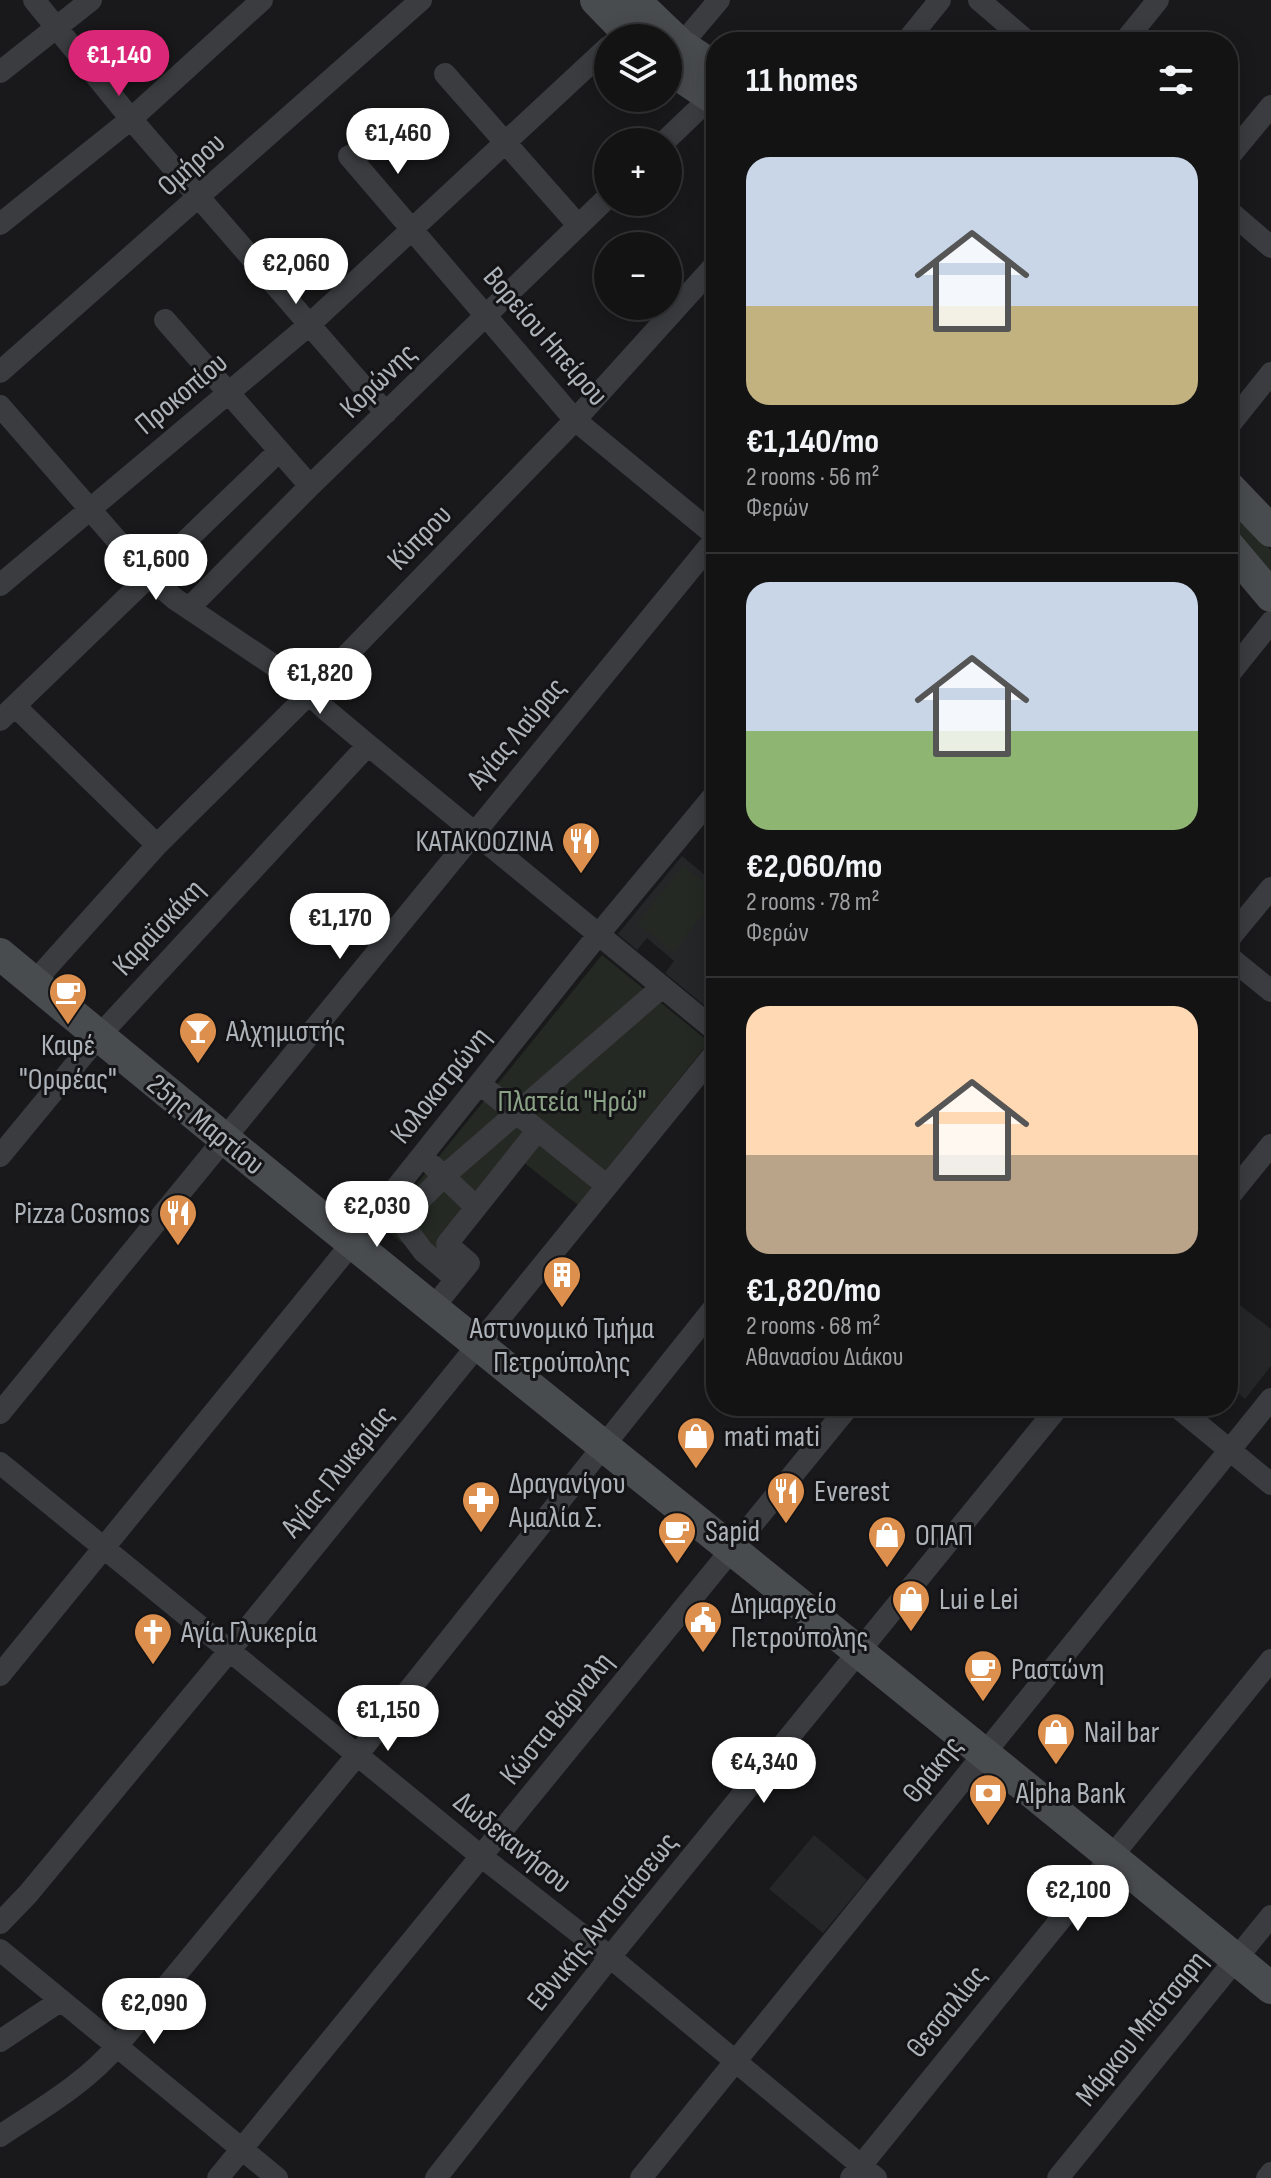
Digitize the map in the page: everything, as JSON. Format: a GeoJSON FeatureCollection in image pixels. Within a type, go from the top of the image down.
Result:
{"type":"FeatureCollection","features":[{"type":"Feature","properties":{"kind":"main road"},"geometry":{"type":"LineString","coordinates":[[596,0],[612,24]]}},
{"type":"Feature","properties":{"kind":"main road"},"geometry":{"type":"LineString","coordinates":[[634,0],[651,24]]}},
{"type":"Feature","properties":{"kind":"main road"},"geometry":{"type":"LineString","coordinates":[[682,63],[706,82]]}},
{"type":"Feature","properties":{"kind":"main road"},"geometry":{"type":"LineString","coordinates":[[1238,496],[1271,531]]}},
{"type":"Feature","properties":{"kind":"main road"},"geometry":{"type":"LineString","coordinates":[[1238,557],[1271,596]]}},
{"type":"Feature","properties":{"kind":"main road","name":"25ης Μαρτίου"},"geometry":{"type":"LineString","coordinates":[[0,954],[1271,1988]]}},
{"type":"Feature","properties":{"kind":"street"},"geometry":{"type":"LineString","coordinates":[[34,0],[131,119],[386,413]]}},
{"type":"Feature","properties":{"kind":"street"},"geometry":{"type":"LineString","coordinates":[[0,72],[91,0]]}},
{"type":"Feature","properties":{"kind":"street"},"geometry":{"type":"LineString","coordinates":[[0,224],[131,119],[262,0]]}},
{"type":"Feature","properties":{"kind":"street","name":"Ομήρου"},"geometry":{"type":"LineString","coordinates":[[0,372],[421,0]]}},
{"type":"Feature","properties":{"kind":"street"},"geometry":{"type":"LineString","coordinates":[[682,46],[719,0]]}},
{"type":"Feature","properties":{"kind":"street"},"geometry":{"type":"LineString","coordinates":[[914,32],[940,0]]}},
{"type":"Feature","properties":{"kind":"street"},"geometry":{"type":"LineString","coordinates":[[979,0],[1016,32]]}},
{"type":"Feature","properties":{"kind":"street"},"geometry":{"type":"LineString","coordinates":[[1132,32],[1158,0]]}},
{"type":"Feature","properties":{"kind":"street","name":"Προκοπίου"},"geometry":{"type":"LineString","coordinates":[[0,585],[309,325],[594,62]]}},
{"type":"Feature","properties":{"kind":"street"},"geometry":{"type":"LineString","coordinates":[[445,74],[578,225]]}},
{"type":"Feature","properties":{"kind":"street"},"geometry":{"type":"LineString","coordinates":[[677,128],[706,97]]}},
{"type":"Feature","properties":{"kind":"street"},"geometry":{"type":"LineString","coordinates":[[1238,146],[1271,106]]}},
{"type":"Feature","properties":{"kind":"street","name":"Βορείου Ηπείρου"},"geometry":{"type":"LineString","coordinates":[[349,156],[575,420],[706,529]]}},
{"type":"Feature","properties":{"kind":"street","name":"Κορώνης"},"geometry":{"type":"LineString","coordinates":[[190,607],[594,210]]}},
{"type":"Feature","properties":{"kind":"street"},"geometry":{"type":"LineString","coordinates":[[1238,219],[1271,247]]}},
{"type":"Feature","properties":{"kind":"street","name":"Κύπρου"},"geometry":{"type":"LineString","coordinates":[[34,982],[157,845],[309,694],[575,420],[706,275]]}},
{"type":"Feature","properties":{"kind":"street"},"geometry":{"type":"LineString","coordinates":[[165,320],[310,486]]}},
{"type":"Feature","properties":{"kind":"street"},"geometry":{"type":"LineString","coordinates":[[1238,414],[1271,373]]}},
{"type":"Feature","properties":{"kind":"street"},"geometry":{"type":"LineString","coordinates":[[0,406],[149,577],[175,599],[294,679],[473,833],[706,1023]]}},
{"type":"Feature","properties":{"kind":"street"},"geometry":{"type":"LineString","coordinates":[[157,845],[7,713],[279,451]]}},
{"type":"Feature","properties":{"kind":"street","name":"Αγίας Λαύρας"},"geometry":{"type":"LineString","coordinates":[[0,1413],[706,549]]}},
{"type":"Feature","properties":{"kind":"street"},"geometry":{"type":"LineString","coordinates":[[1238,663],[1271,622]]}},
{"type":"Feature","properties":{"kind":"street","name":"Καραϊσκάκη"},"geometry":{"type":"LineString","coordinates":[[0,1156],[99,1036],[368,745]]}},
{"type":"Feature","properties":{"kind":"street","name":"Κολοκοτρώνη"},"geometry":{"type":"LineString","coordinates":[[0,1675],[706,805]]}},
{"type":"Feature","properties":{"kind":"street"},"geometry":{"type":"LineString","coordinates":[[1238,928],[1271,888]]}},
{"type":"Feature","properties":{"kind":"street"},"geometry":{"type":"LineString","coordinates":[[1238,964],[1271,991]]}},
{"type":"Feature","properties":{"kind":"street"},"geometry":{"type":"LineString","coordinates":[[510,1118],[662,987]]}},
{"type":"Feature","properties":{"kind":"street","name":"Αγίας Γλυκερίας"},"geometry":{"type":"LineString","coordinates":[[0,1923],[28,1894],[230,1650],[706,1064]]}},
{"type":"Feature","properties":{"kind":"street"},"geometry":{"type":"LineString","coordinates":[[480,1084],[510,1118]]}},
{"type":"Feature","properties":{"kind":"street"},"geometry":{"type":"LineString","coordinates":[[446,1174],[440,1163],[467,1147],[495,1112],[537,1131],[606,1185]]}},
{"type":"Feature","properties":{"kind":"street"},"geometry":{"type":"LineString","coordinates":[[445,1128],[467,1147]]}},
{"type":"Feature","properties":{"kind":"street"},"geometry":{"type":"LineString","coordinates":[[433,1308],[469,1263],[447,1244],[537,1131]]}},
{"type":"Feature","properties":{"kind":"street"},"geometry":{"type":"LineString","coordinates":[[1238,1186],[1271,1145]]}},
{"type":"Feature","properties":{"kind":"street"},"geometry":{"type":"LineString","coordinates":[[422,1156],[446,1174],[476,1207]]}},
{"type":"Feature","properties":{"kind":"street"},"geometry":{"type":"LineString","coordinates":[[400,1220],[446,1174]]}},
{"type":"Feature","properties":{"kind":"street"},"geometry":{"type":"LineString","coordinates":[[384,1203],[423,1251],[456,1279]]}},
{"type":"Feature","properties":{"kind":"street"},"geometry":{"type":"LineString","coordinates":[[0,2136],[76,2086],[118,2045],[358,1754],[706,1317]]}},
{"type":"Feature","properties":{"kind":"street","name":"Θράκης"},"geometry":{"type":"LineString","coordinates":[[641,2178],[1271,1399]]}},
{"type":"Feature","properties":{"kind":"street","name":"Κώστα Βάρναλη"},"geometry":{"type":"LineString","coordinates":[[218,2178],[841,1416]]}},
{"type":"Feature","properties":{"kind":"street","name":"Εθνικής Αντιστάσεως"},"geometry":{"type":"LineString","coordinates":[[436,2178],[610,1957],[1051,1416]]}},
{"type":"Feature","properties":{"kind":"street"},"geometry":{"type":"LineString","coordinates":[[1188,1416],[1271,1484]]}},
{"type":"Feature","properties":{"kind":"street","name":"Δωδεκανήσου"},"geometry":{"type":"LineString","coordinates":[[0,1463],[482,1857],[610,1957],[863,2174]]}},
{"type":"Feature","properties":{"kind":"street","name":"Θεσσαλίας"},"geometry":{"type":"LineString","coordinates":[[863,2174],[1110,1855],[1271,1660]]}},
{"type":"Feature","properties":{"kind":"street","name":"Μάρκου Μπότσαρη"},"geometry":{"type":"LineString","coordinates":[[1058,2178],[1271,1916]]}},
{"type":"Feature","properties":{"kind":"street"},"geometry":{"type":"LineString","coordinates":[[0,1950],[277,2178]]}},
{"type":"Feature","properties":{"kind":"street"},"geometry":{"type":"LineString","coordinates":[[0,2041],[60,2001]]}},
{"type":"Feature","properties":{"kind":"street"},"geometry":{"type":"LineString","coordinates":[[1267,2178],[1271,2173]]}},
{"type":"Feature","properties":{"kind":"shaded area"},"geometry":{"type":"Polygon","coordinates":[[[682,856],[706,876],[706,1007],[665,973],[674,961],[647,938],[637,950],[618,934],[682,856]]]}},
{"type":"Feature","properties":{"kind":"shaded area"},"geometry":{"type":"Polygon","coordinates":[[[1238,1304],[1271,1329],[1271,1366],[1245,1399],[1238,1393],[1238,1304]]]}},
{"type":"Feature","properties":{"kind":"shaded area"},"geometry":{"type":"Polygon","coordinates":[[[814,1835],[867,1880],[823,1933],[769,1889],[814,1835]]]}},
{"type":"Feature","properties":{"kind":"green space"},"geometry":{"type":"Polygon","coordinates":[[[1238,515],[1271,550],[1271,582],[1238,544],[1238,515]]]}},
{"type":"Feature","properties":{"kind":"green space"},"geometry":{"type":"Polygon","coordinates":[[[684,866],[706,885],[706,911],[673,952],[637,923],[684,866]]]}},
{"type":"Feature","properties":{"kind":"green space","name":"Πλατεία \"Ηρώ\""},"geometry":{"type":"Polygon","coordinates":[[[602,955],[706,1040],[706,1046],[578,1205],[523,1162],[455,1244],[458,1287],[382,1227],[602,955]]]}},
{"type":"Feature","properties":{"kind":"place","name":"ΚΑΤΑΚΟΟΖΙΝΑ"},"geometry":{"type":"Point","coordinates":[581,875]}},
{"type":"Feature","properties":{"kind":"place","name":"Καφέ \"Ορφέας\""},"geometry":{"type":"Point","coordinates":[68,1026]}},
{"type":"Feature","properties":{"kind":"place","name":"Αλχημιστής"},"geometry":{"type":"Point","coordinates":[198,1065]}},
{"type":"Feature","properties":{"kind":"place","name":"Pizza Cosmos"},"geometry":{"type":"Point","coordinates":[178,1247]}},
{"type":"Feature","properties":{"kind":"place","name":"Αστυνομικό Τμήμα Πετρούπολης"},"geometry":{"type":"Point","coordinates":[562,1309]}},
{"type":"Feature","properties":{"kind":"place","name":"mati mati"},"geometry":{"type":"Point","coordinates":[696,1470]}},
{"type":"Feature","properties":{"kind":"place","name":"Everest"},"geometry":{"type":"Point","coordinates":[786,1525]}},
{"type":"Feature","properties":{"kind":"place","name":"Δραγανίγου Αμαλία Σ."},"geometry":{"type":"Point","coordinates":[481,1534]}},
{"type":"Feature","properties":{"kind":"place","name":"Sapid"},"geometry":{"type":"Point","coordinates":[677,1565]}},
{"type":"Feature","properties":{"kind":"place","name":"ΟΠΑΠ"},"geometry":{"type":"Point","coordinates":[887,1569]}},
{"type":"Feature","properties":{"kind":"place","name":"Lui e Lei"},"geometry":{"type":"Point","coordinates":[911,1633]}},
{"type":"Feature","properties":{"kind":"place","name":"Δημαρχείο Πετρούπολης"},"geometry":{"type":"Point","coordinates":[703,1654]}},
{"type":"Feature","properties":{"kind":"place","name":"Αγία Γλυκερία"},"geometry":{"type":"Point","coordinates":[153,1666]}},
{"type":"Feature","properties":{"kind":"place","name":"Ραστώνη"},"geometry":{"type":"Point","coordinates":[983,1703]}},
{"type":"Feature","properties":{"kind":"place","name":"Nail bar"},"geometry":{"type":"Point","coordinates":[1056,1766]}},
{"type":"Feature","properties":{"kind":"place","name":"Alpha Bank"},"geometry":{"type":"Point","coordinates":[988,1827]}}]}
